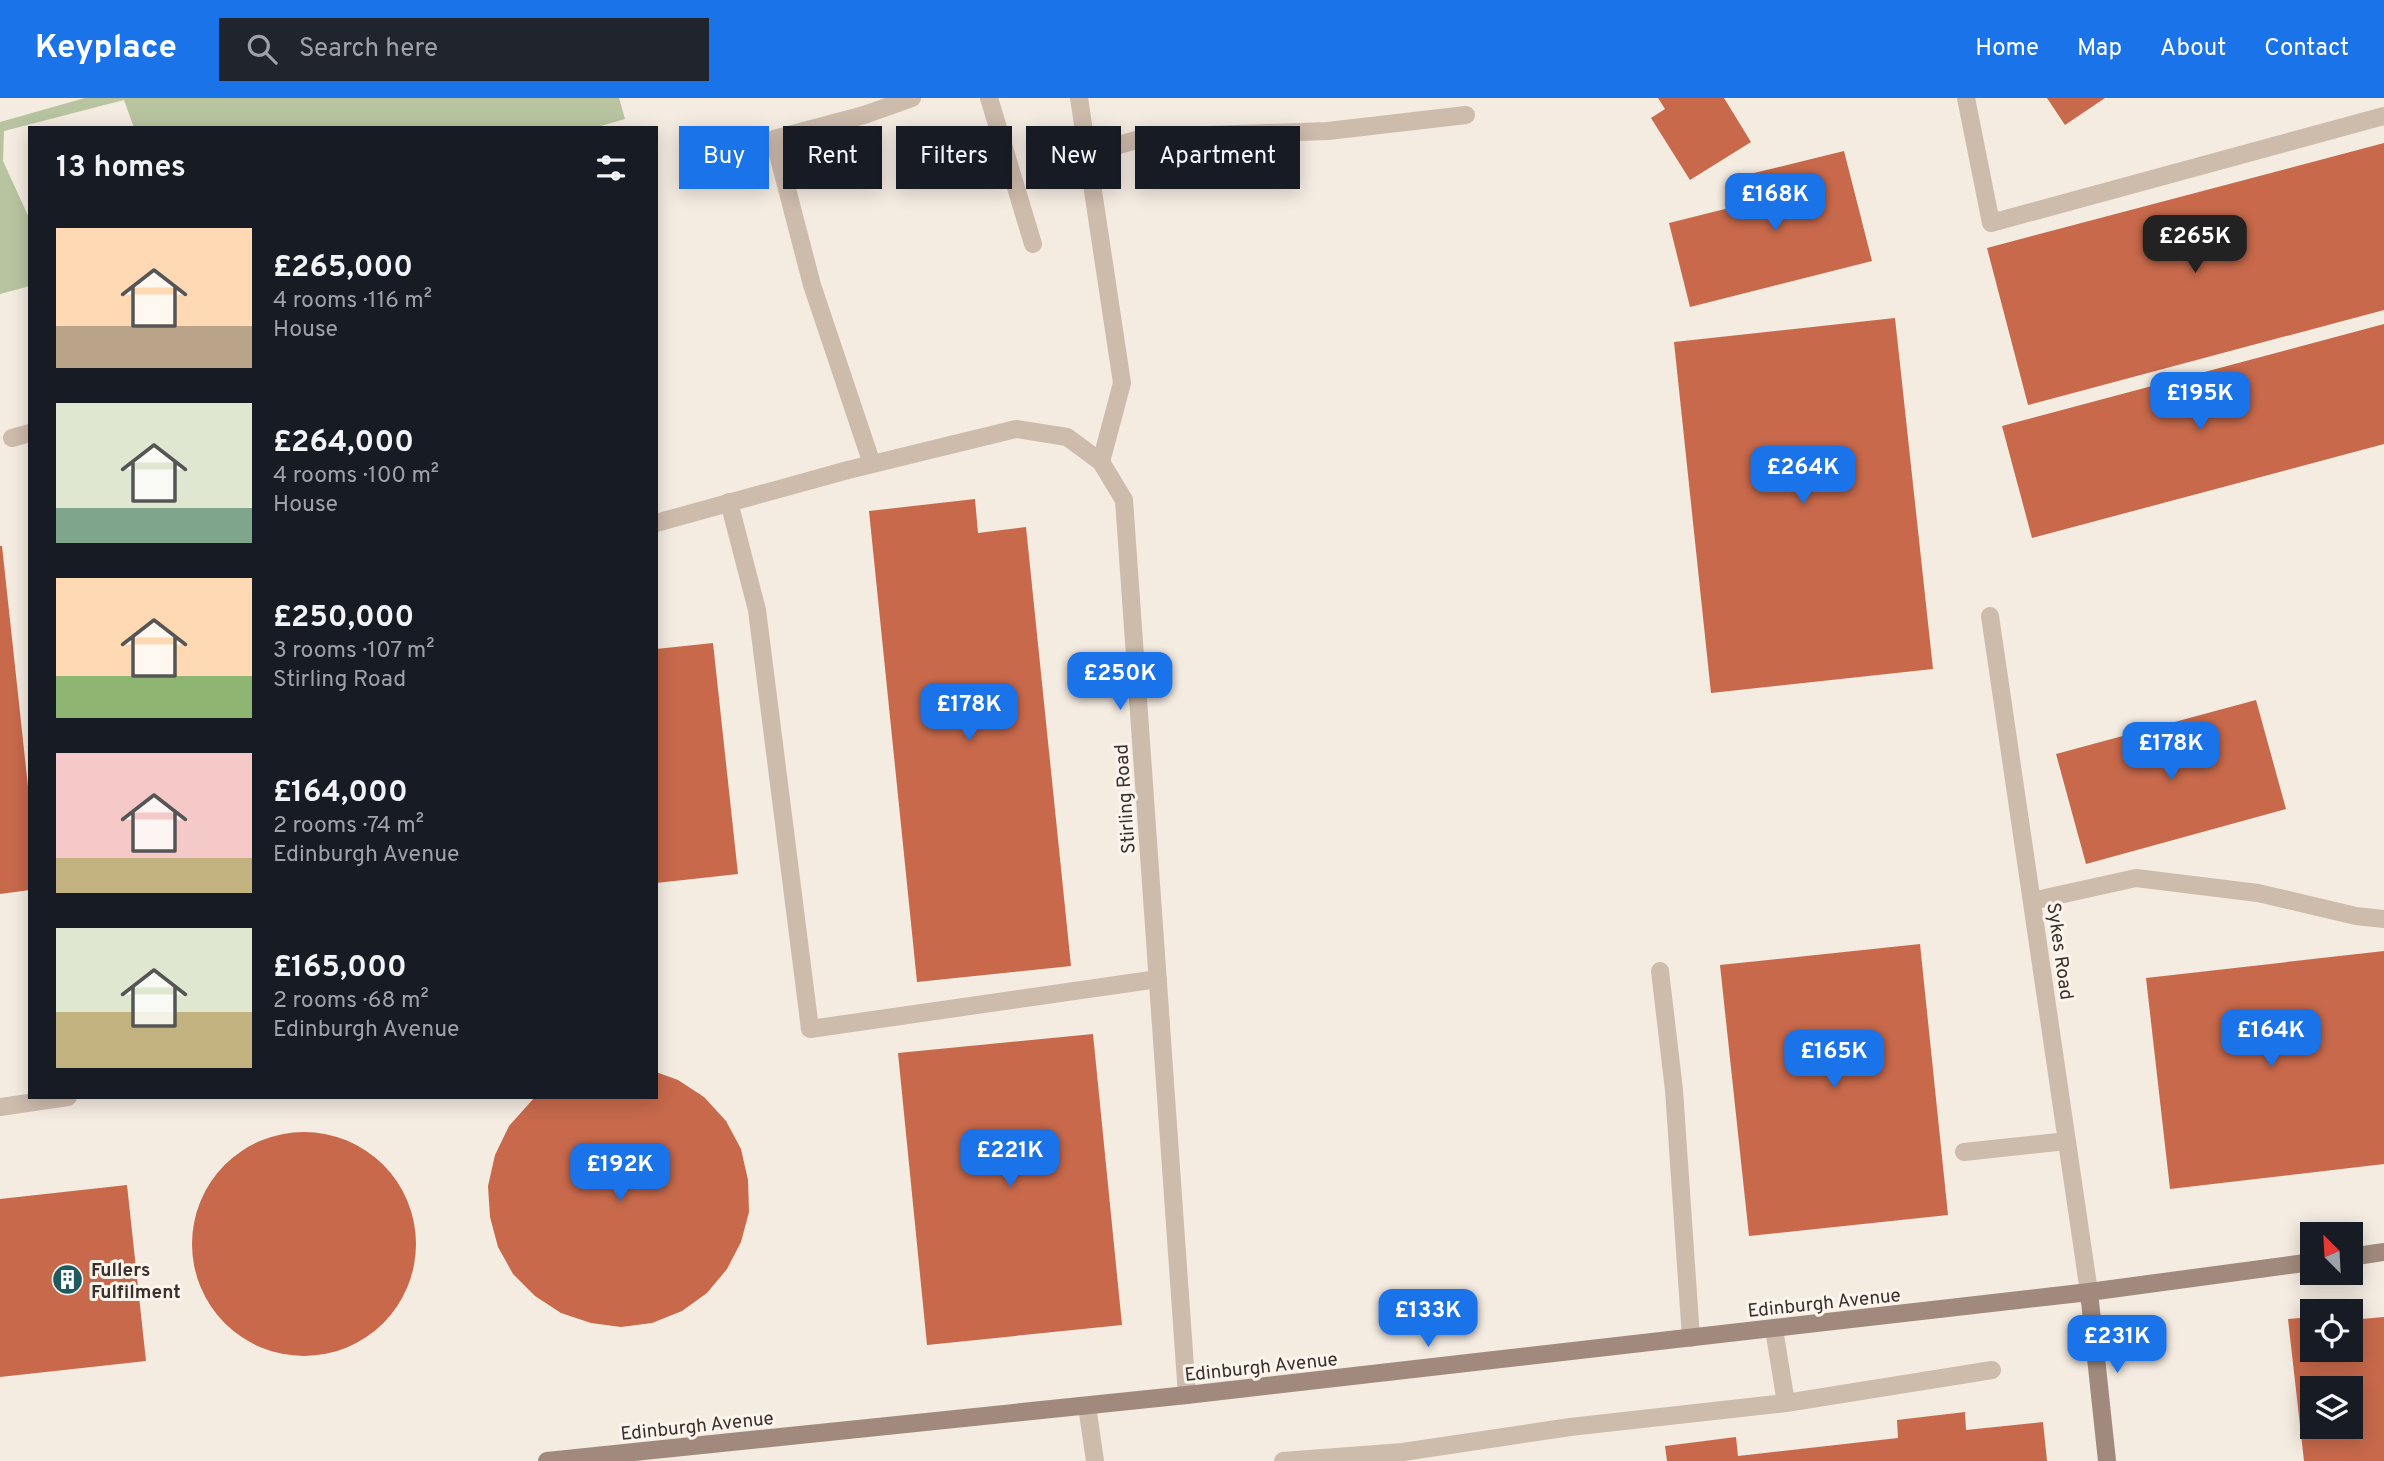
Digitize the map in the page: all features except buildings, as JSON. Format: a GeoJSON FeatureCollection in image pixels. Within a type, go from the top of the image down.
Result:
{"type":"FeatureCollection","features":[{"type":"Feature","properties":{"kind":"street"},"geometry":{"type":"LineString","coordinates":[[872,464],[812,285],[774,139],[864,115],[912,98]]}},
{"type":"Feature","properties":{"kind":"street"},"geometry":{"type":"LineString","coordinates":[[989,98],[1033,244]]}},
{"type":"Feature","properties":{"kind":"street"},"geometry":{"type":"LineString","coordinates":[[1079,98],[1083,126]]}},
{"type":"Feature","properties":{"kind":"street"},"geometry":{"type":"LineString","coordinates":[[1966,98],[1991,223],[2384,116]]}},
{"type":"Feature","properties":{"kind":"street"},"geometry":{"type":"LineString","coordinates":[[1121,144],[1147,137],[1328,131],[1466,115]]}},
{"type":"Feature","properties":{"kind":"street"},"geometry":{"type":"LineString","coordinates":[[1092,189],[1122,383],[1101,462]]}},
{"type":"Feature","properties":{"kind":"street","name":"Stirling Road"},"geometry":{"type":"LineString","coordinates":[[658,522],[872,464],[1016,429],[1067,438],[1101,462],[1124,500],[1188,1395]]}},
{"type":"Feature","properties":{"kind":"street"},"geometry":{"type":"LineString","coordinates":[[12,438],[28,434]]}},
{"type":"Feature","properties":{"kind":"street"},"geometry":{"type":"LineString","coordinates":[[729,502],[757,610],[810,1029],[1158,979]]}},
{"type":"Feature","properties":{"kind":"street","name":"Sykes Road"},"geometry":{"type":"LineString","coordinates":[[1990,616],[2089,1293]]}},
{"type":"Feature","properties":{"kind":"street"},"geometry":{"type":"LineString","coordinates":[[2032,901],[2136,878],[2258,893],[2384,919]]}},
{"type":"Feature","properties":{"kind":"street"},"geometry":{"type":"LineString","coordinates":[[1660,971],[1674,1090],[1691,1338]]}},
{"type":"Feature","properties":{"kind":"street"},"geometry":{"type":"LineString","coordinates":[[0,1107],[54,1099]]}},
{"type":"Feature","properties":{"kind":"street"},"geometry":{"type":"LineString","coordinates":[[1964,1152],[2067,1141]]}},
{"type":"Feature","properties":{"kind":"street"},"geometry":{"type":"LineString","coordinates":[[2363,1254],[2384,1252]]}},
{"type":"Feature","properties":{"kind":"street","name":"Edinburgh Avenue"},"geometry":{"type":"LineString","coordinates":[[547,1461],[1188,1395],[2089,1293],[2300,1264]]}},
{"type":"Feature","properties":{"kind":"street"},"geometry":{"type":"LineString","coordinates":[[2089,1293],[2107,1461]]}},
{"type":"Feature","properties":{"kind":"street"},"geometry":{"type":"LineString","coordinates":[[1774,1329],[1786,1403]]}},
{"type":"Feature","properties":{"kind":"street"},"geometry":{"type":"LineString","coordinates":[[1283,1461],[1404,1452],[1570,1427],[1786,1403],[1992,1370]]}},
{"type":"Feature","properties":{"kind":"street"},"geometry":{"type":"LineString","coordinates":[[1087,1406],[1095,1461]]}},
{"type":"Feature","properties":{"kind":"green space"},"geometry":{"type":"Polygon","coordinates":[[[85,98],[619,98],[625,119],[601,126],[133,126],[124,100],[4,131],[3,161],[28,216],[28,287],[0,294],[0,122],[85,98]]]}},
{"type":"Feature","properties":{"kind":"place","name":"Fullers Fulfilment"},"geometry":{"type":"Point","coordinates":[68,1280]}}]}
